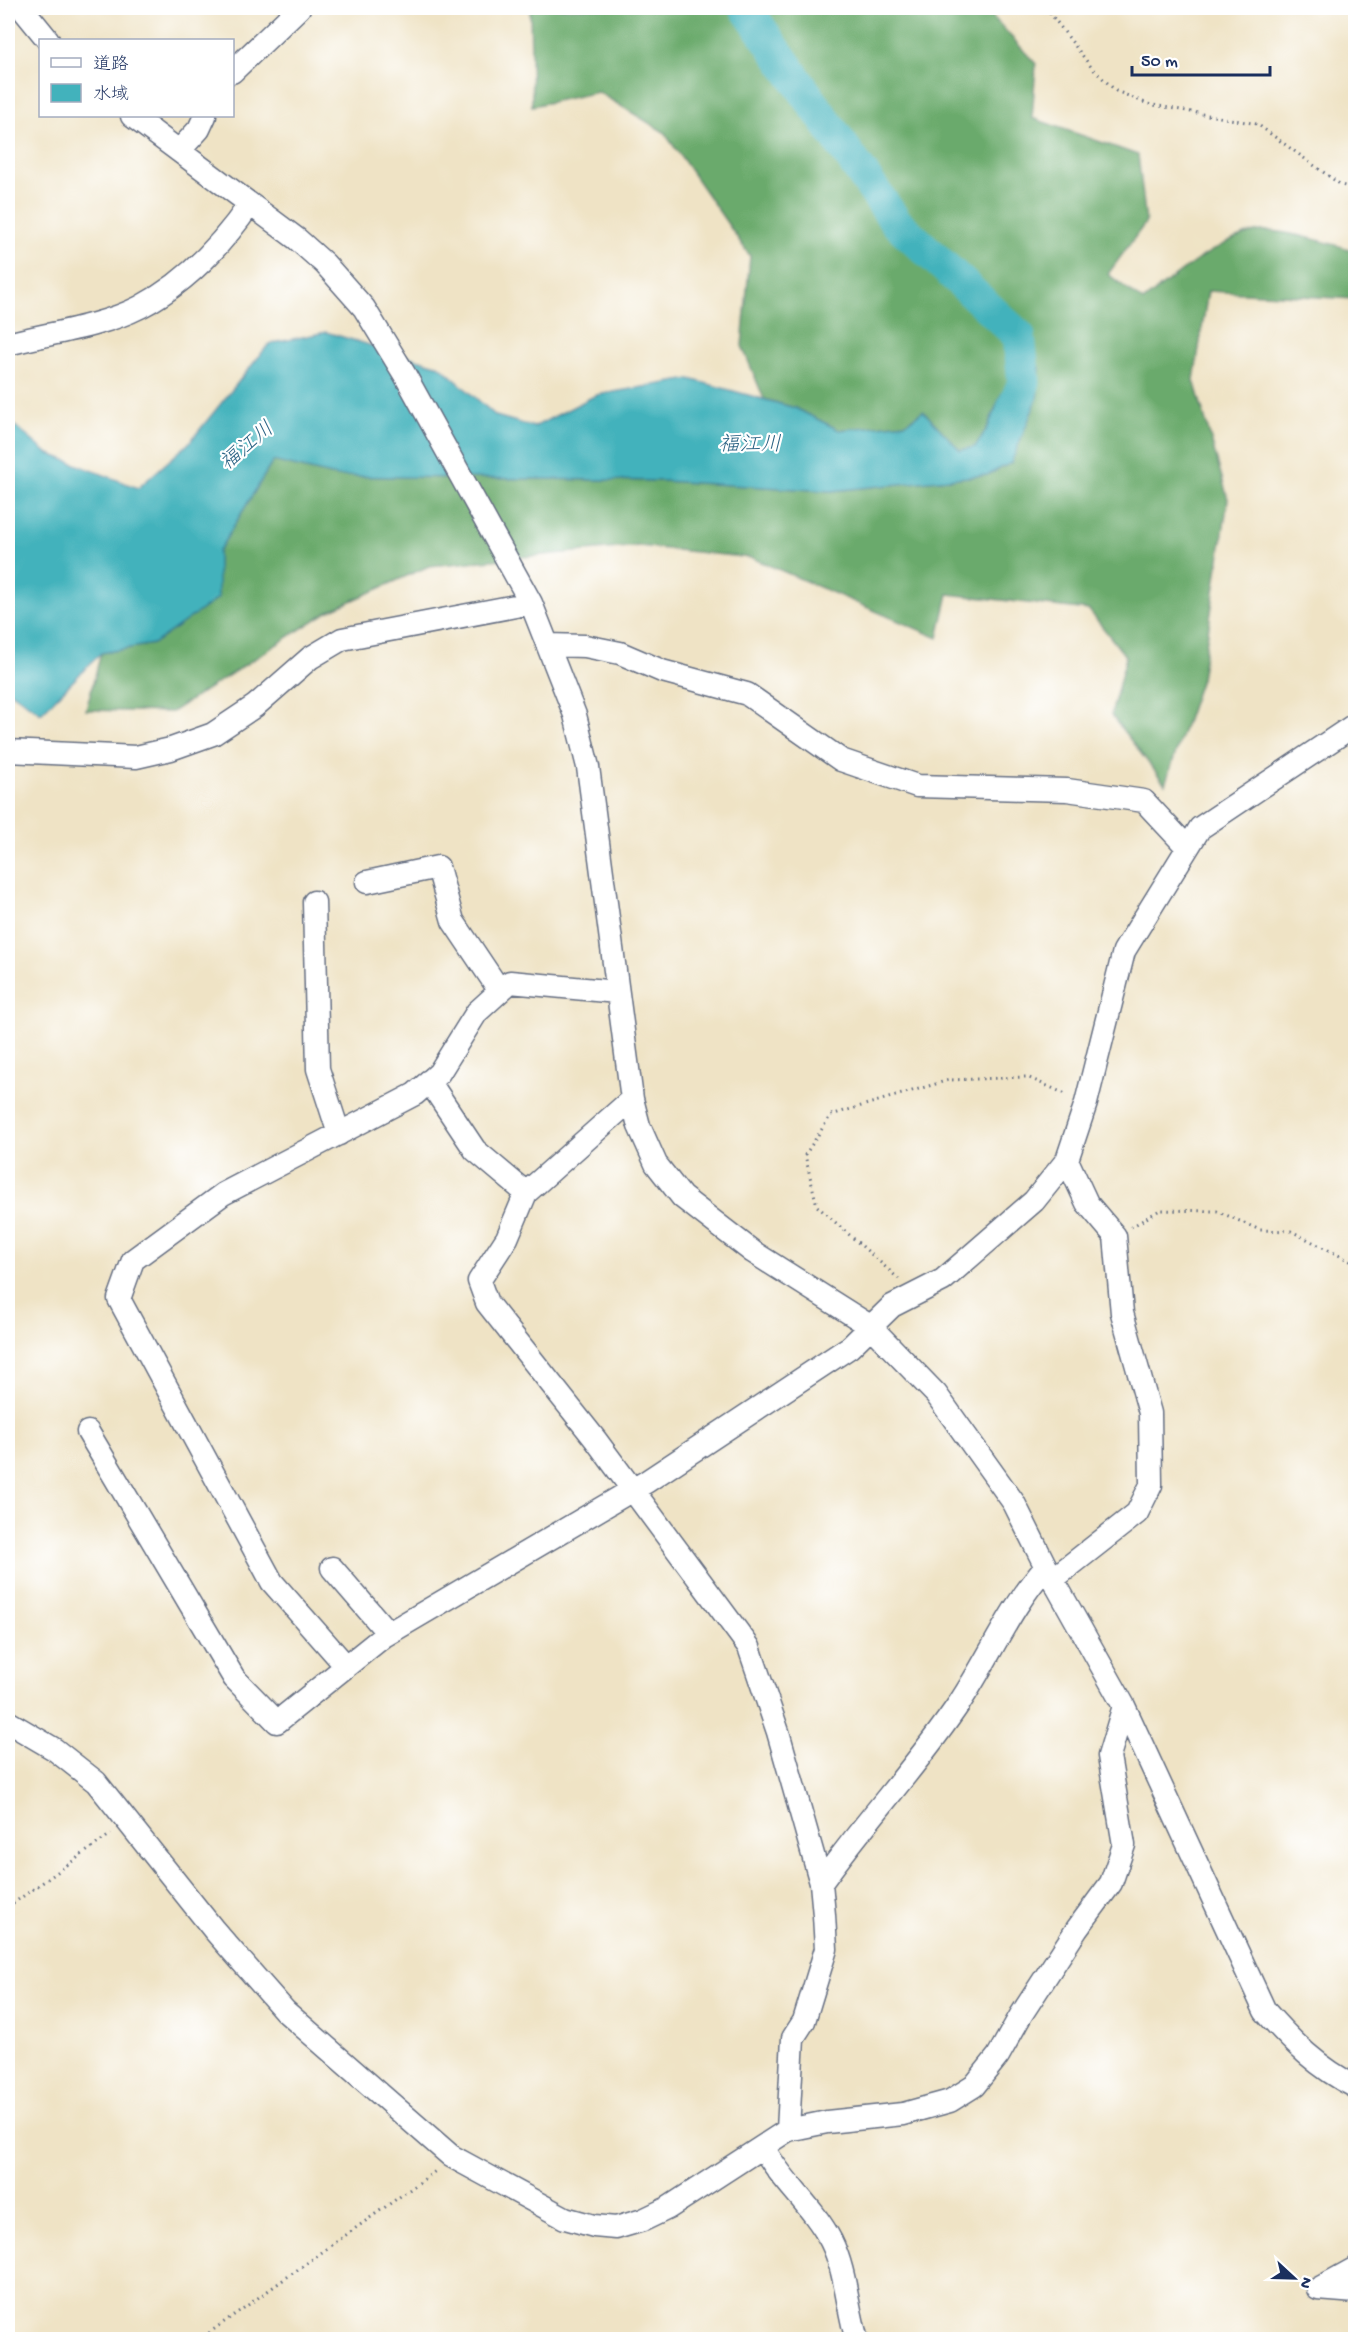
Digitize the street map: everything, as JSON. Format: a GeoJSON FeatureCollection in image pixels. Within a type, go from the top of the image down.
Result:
{"type":"FeatureCollection","features":[{"type":"Feature","properties":{"kind":"street"},"geometry":{"type":"LineString","coordinates":[[22,8],[47,39]]}},
{"type":"Feature","properties":{"kind":"street"},"geometry":{"type":"LineString","coordinates":[[234,70],[299,8]]}},
{"type":"Feature","properties":{"kind":"street"},"geometry":{"type":"LineString","coordinates":[[133,117],[297,239],[325,264],[364,308],[405,375],[531,603],[575,715],[588,766],[632,1098],[639,1126],[656,1164],[682,1197],[753,1252],[870,1326],[936,1394],[1014,1503],[1124,1706],[1266,2011],[1302,2051],[1335,2077],[1356,2087]]}},
{"type":"Feature","properties":{"kind":"street"},"geometry":{"type":"LineString","coordinates":[[179,151],[198,129],[204,117]]}},
{"type":"Feature","properties":{"kind":"street"},"geometry":{"type":"LineString","coordinates":[[8,344],[101,321],[139,308],[182,281],[228,235],[250,204]]}},
{"type":"Feature","properties":{"kind":"street"},"geometry":{"type":"LineString","coordinates":[[8,752],[136,757],[171,749],[213,734],[255,706],[310,658],[342,639],[531,603]]}},
{"type":"Feature","properties":{"kind":"street"},"geometry":{"type":"LineString","coordinates":[[548,645],[585,646],[620,653],[662,671],[747,694],[842,760],[916,786],[1067,790],[1144,801],[1186,848]]}},
{"type":"Feature","properties":{"kind":"street"},"geometry":{"type":"LineString","coordinates":[[88,1432],[234,1678],[277,1722],[388,1634],[646,1482],[850,1347],[892,1306],[943,1280],[1034,1201],[1065,1166],[1086,1103],[1124,951],[1186,848],[1200,828],[1356,723]]}},
{"type":"Feature","properties":{"kind":"street"},"geometry":{"type":"LineString","coordinates":[[367,882],[438,867],[453,921],[500,991]]}},
{"type":"Feature","properties":{"kind":"street"},"geometry":{"type":"LineString","coordinates":[[314,902],[318,1070],[339,1134]]}},
{"type":"Feature","properties":{"kind":"street"},"geometry":{"type":"LineString","coordinates":[[346,1666],[272,1582],[119,1299],[133,1260],[223,1194],[415,1094],[439,1073],[477,1012],[510,982],[617,992]]}},
{"type":"Feature","properties":{"kind":"street"},"geometry":{"type":"LineString","coordinates":[[429,1081],[476,1150],[526,1193]]}},
{"type":"Feature","properties":{"kind":"street"},"geometry":{"type":"LineString","coordinates":[[632,1098],[526,1193],[507,1238],[479,1281],[487,1303],[632,1489],[749,1647],[778,1732],[821,1883],[826,1949],[804,2021],[793,2038],[788,2130]]}},
{"type":"Feature","properties":{"kind":"street"},"geometry":{"type":"LineString","coordinates":[[821,1883],[961,1700],[992,1644],[1032,1582],[1050,1573],[1137,1513],[1151,1485],[1150,1413],[1122,1313],[1116,1236],[1087,1203],[1067,1160]]}},
{"type":"Feature","properties":{"kind":"street"},"geometry":{"type":"LineString","coordinates":[[332,1568],[388,1634]]}},
{"type":"Feature","properties":{"kind":"street"},"geometry":{"type":"LineString","coordinates":[[8,1722],[54,1749],[96,1782],[214,1930],[285,2011],[451,2156],[565,2218],[594,2226],[616,2228],[643,2220],[668,2208],[788,2130],[827,2122],[903,2114],[950,2101],[974,2086],[999,2056],[1021,2015],[1077,1929],[1111,1883],[1124,1845],[1109,1756],[1124,1706]]}},
{"type":"Feature","properties":{"kind":"street"},"geometry":{"type":"LineString","coordinates":[[763,2147],[772,2163],[801,2196],[831,2241],[839,2261],[857,2340]]}},
{"type":"Feature","properties":{"kind":"street"},"geometry":{"type":"LineString","coordinates":[[1356,2268],[1318,2289],[1356,2292]]}},
{"type":"Feature","properties":{"kind":"path"},"geometry":{"type":"LineString","coordinates":[[1046,8],[1092,68],[1116,91],[1148,104],[1257,124],[1341,185],[1356,189]]}},
{"type":"Feature","properties":{"kind":"path"},"geometry":{"type":"LineString","coordinates":[[915,1294],[817,1206],[805,1155],[831,1115],[949,1080],[1027,1077],[1086,1103]]}},
{"type":"Feature","properties":{"kind":"path"},"geometry":{"type":"LineString","coordinates":[[1116,1236],[1160,1210],[1217,1211],[1260,1230],[1291,1231],[1356,1264]]}},
{"type":"Feature","properties":{"kind":"path"},"geometry":{"type":"LineString","coordinates":[[8,1907],[129,1821]]}},
{"type":"Feature","properties":{"kind":"path"},"geometry":{"type":"LineString","coordinates":[[199,2340],[439,2169],[451,2156]]}},
{"type":"Feature","properties":{"kind":"green space"},"geometry":{"type":"Polygon","coordinates":[[[530,8],[985,8],[1036,64],[1032,118],[1138,155],[1146,222],[1108,274],[1143,301],[1214,249],[1246,234],[1269,231],[1294,234],[1355,251],[1355,299],[1208,291],[1194,380],[1228,499],[1201,679],[1165,784],[1111,715],[1126,657],[1089,610],[948,594],[938,638],[752,558],[639,546],[429,566],[327,612],[172,712],[86,710],[101,653],[153,644],[217,598],[218,552],[273,461],[336,476],[664,481],[831,491],[987,475],[1011,463],[1001,395],[988,427],[975,448],[959,450],[923,411],[906,423],[839,430],[795,408],[764,399],[742,346],[750,256],[664,132],[598,92],[532,106],[530,8]]]}},
{"type":"Feature","properties":{"kind":"water"},"geometry":{"type":"Polygon","coordinates":[[[326,332],[440,366],[496,416],[534,427],[596,395],[690,379],[795,408],[839,430],[906,423],[923,411],[960,450],[975,447],[988,427],[1001,395],[1030,357],[1040,368],[1037,399],[1011,463],[987,475],[831,491],[664,481],[336,476],[273,461],[218,552],[218,598],[153,644],[101,653],[41,713],[8,690],[8,420],[47,453],[138,488],[189,443],[269,344],[326,332]]]}},
{"type":"Feature","properties":{"kind":"waterway","name":"福江川"},"geometry":{"type":"LineString","coordinates":[[746,8],[896,222],[1019,336],[1024,382],[1013,409]]}}]}
